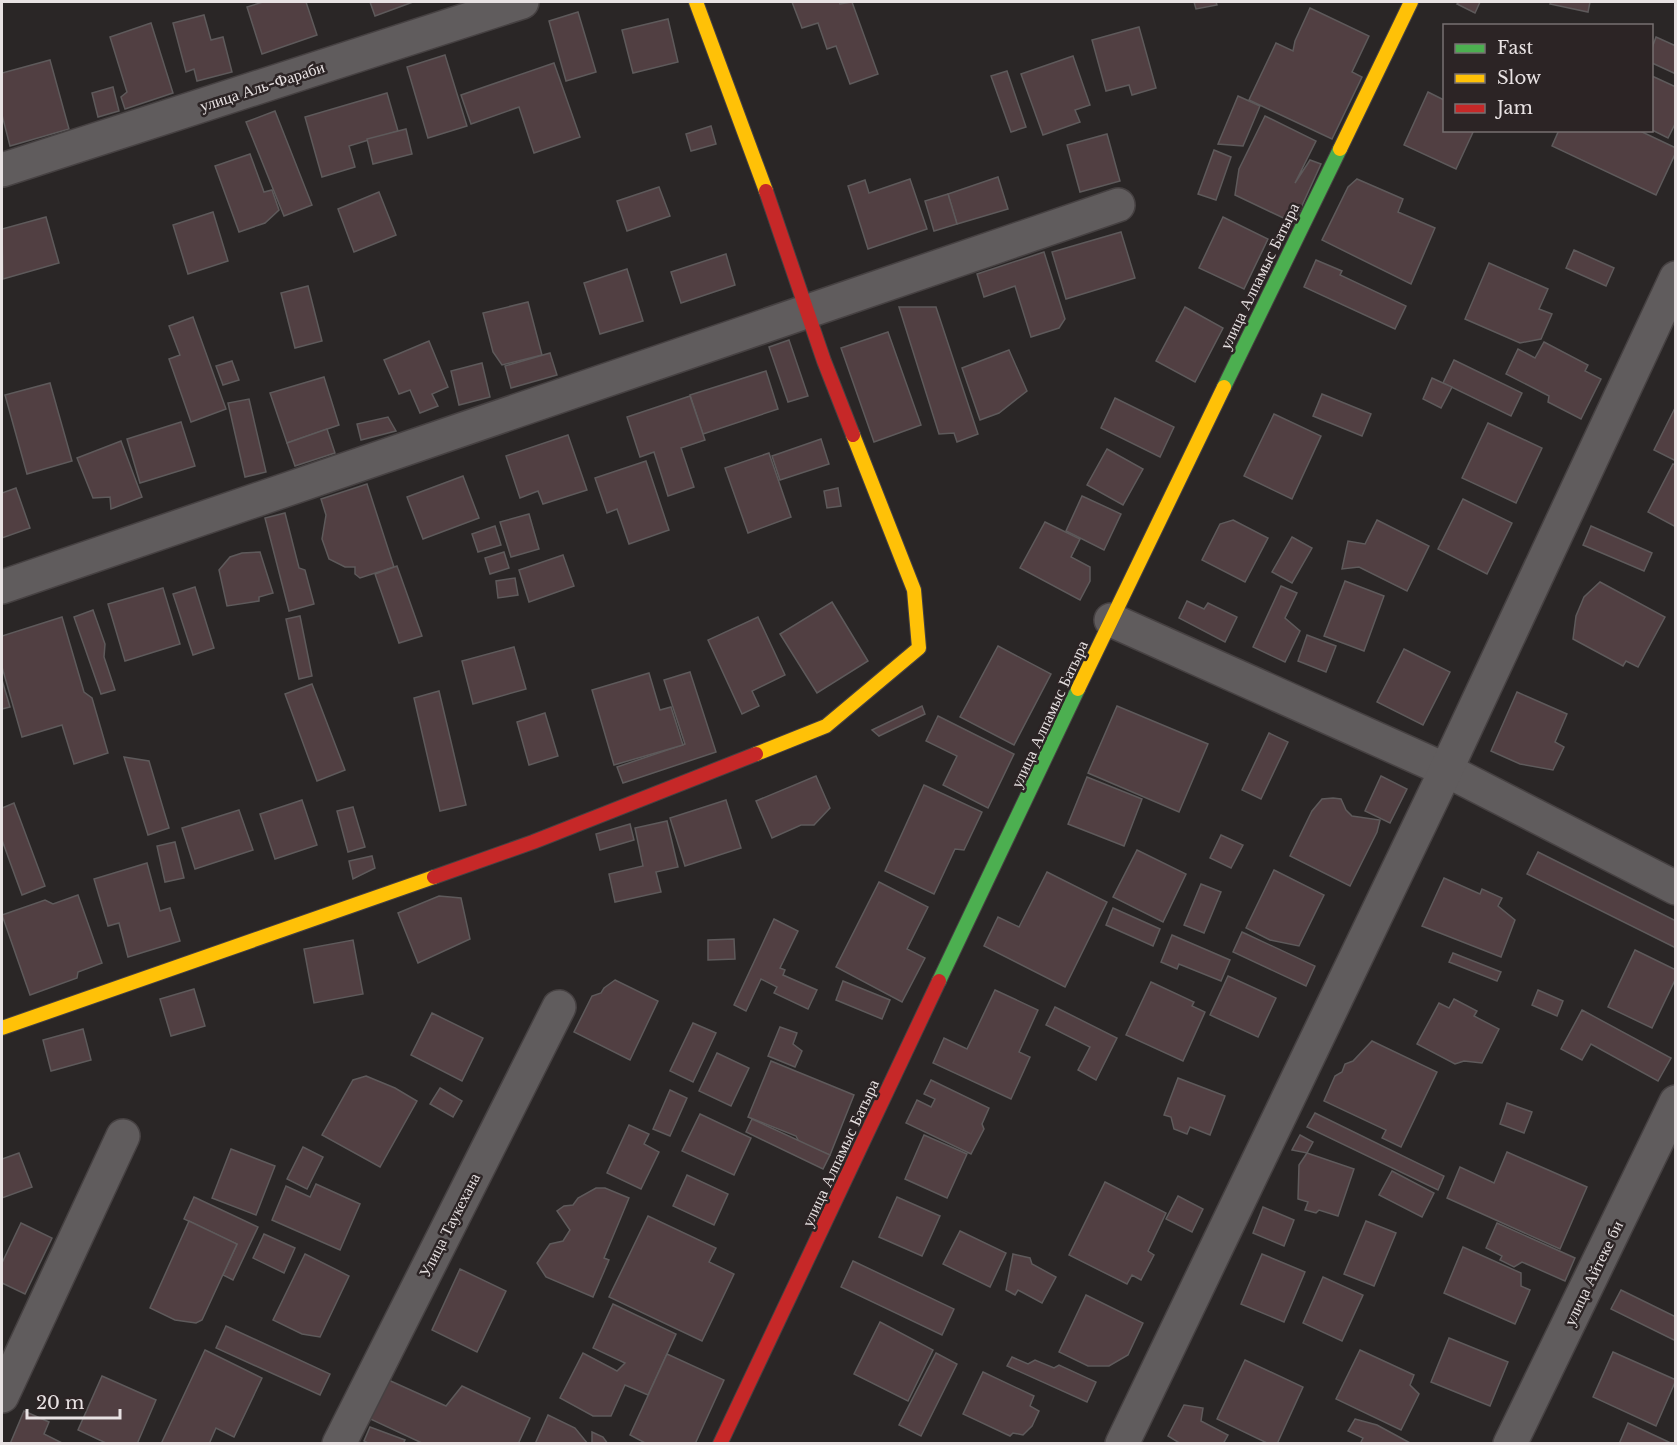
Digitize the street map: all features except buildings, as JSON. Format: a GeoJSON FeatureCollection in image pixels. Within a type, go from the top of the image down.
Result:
{"type":"FeatureCollection","features":[{"type":"Feature","properties":{"kind":"street","name":"улица Аль-Фараби"},"geometry":{"type":"LineString","coordinates":[[2,170],[522,2]]}},
{"type":"Feature","properties":{"kind":"street"},"geometry":{"type":"LineString","coordinates":[[2,1028],[533,842],[826,726],[919,648],[914,590],[824,361],[787,249],[696,2]]}},
{"type":"Feature","properties":{"kind":"street","name":"улица Алпамыс Батыра"},"geometry":{"type":"LineString","coordinates":[[720,1443],[1111,621],[1411,2]]}},
{"type":"Feature","properties":{"kind":"street"},"geometry":{"type":"LineString","coordinates":[[2,587],[1118,205]]}},
{"type":"Feature","properties":{"kind":"street"},"geometry":{"type":"LineString","coordinates":[[1122,1443],[1446,770],[1676,278]]}},
{"type":"Feature","properties":{"kind":"street"},"geometry":{"type":"LineString","coordinates":[[1111,621],[1446,770],[1676,888]]}},
{"type":"Feature","properties":{"kind":"street","name":"Улица Таукехана"},"geometry":{"type":"LineString","coordinates":[[339,1443],[559,1007]]}},
{"type":"Feature","properties":{"kind":"street","name":"улица Айтеке би"},"geometry":{"type":"LineString","coordinates":[[1510,1443],[1676,1102]]}},
{"type":"Feature","properties":{"kind":"street"},"geometry":{"type":"LineString","coordinates":[[2,1396],[123,1136]]}},
{"type":"Feature","properties":{"kind":"traffic: fast"},"geometry":{"type":"LineString","coordinates":[[1224,387],[1340,149]]}},
{"type":"Feature","properties":{"kind":"traffic: fast"},"geometry":{"type":"LineString","coordinates":[[939,981],[1078,689]]}},
{"type":"Feature","properties":{"kind":"traffic: slow"},"geometry":{"type":"LineString","coordinates":[[696,2],[766,191]]}},
{"type":"Feature","properties":{"kind":"traffic: slow"},"geometry":{"type":"LineString","coordinates":[[1340,149],[1411,2]]}},
{"type":"Feature","properties":{"kind":"traffic: slow"},"geometry":{"type":"LineString","coordinates":[[1078,689],[1224,387]]}},
{"type":"Feature","properties":{"kind":"traffic: slow"},"geometry":{"type":"LineString","coordinates":[[756,754],[826,726],[919,648],[914,590],[853,435]]}},
{"type":"Feature","properties":{"kind":"traffic: slow"},"geometry":{"type":"LineString","coordinates":[[2,1028],[434,877]]}},
{"type":"Feature","properties":{"kind":"traffic: jam"},"geometry":{"type":"LineString","coordinates":[[766,191],[824,361],[853,435]]}},
{"type":"Feature","properties":{"kind":"traffic: jam"},"geometry":{"type":"LineString","coordinates":[[434,877],[533,842],[756,754]]}},
{"type":"Feature","properties":{"kind":"traffic: jam"},"geometry":{"type":"LineString","coordinates":[[720,1444],[939,981]]}}]}
